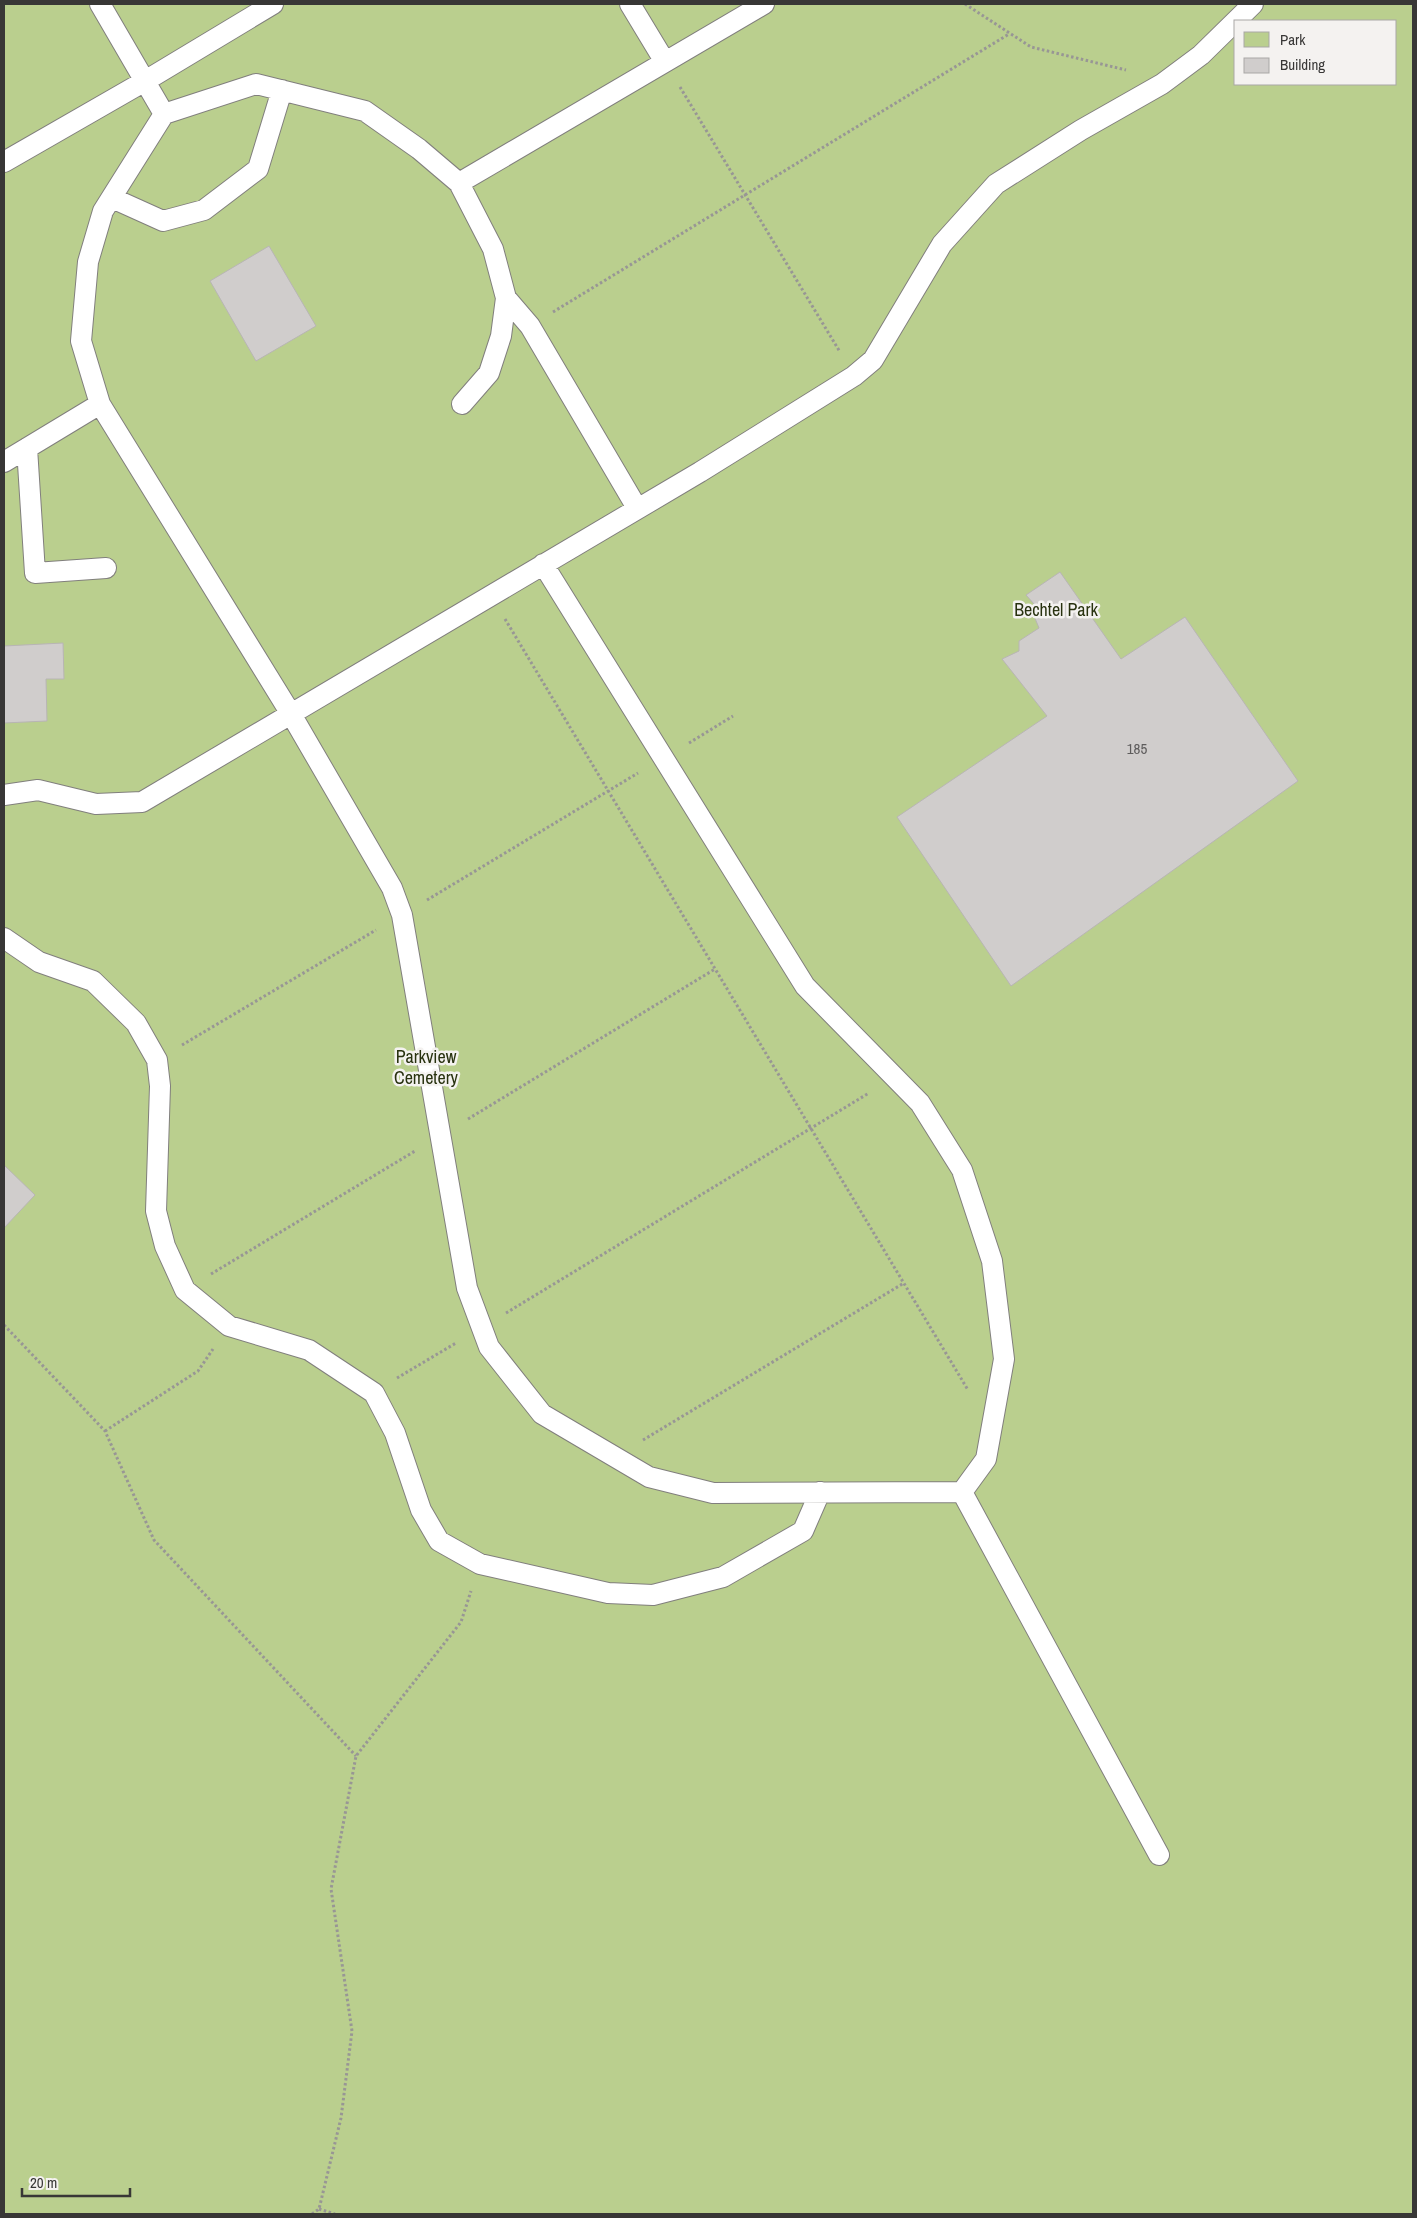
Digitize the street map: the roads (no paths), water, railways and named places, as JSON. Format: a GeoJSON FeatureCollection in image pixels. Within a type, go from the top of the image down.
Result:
{"type":"FeatureCollection","features":[{"type":"Feature","properties":{"kind":"lane"},"geometry":{"type":"LineString","coordinates":[[100,4],[164,114]]}},
{"type":"Feature","properties":{"kind":"lane"},"geometry":{"type":"LineString","coordinates":[[4,162],[145,82],[273,4]]}},
{"type":"Feature","properties":{"kind":"lane"},"geometry":{"type":"LineString","coordinates":[[630,4],[665,62]]}},
{"type":"Feature","properties":{"kind":"lane"},"geometry":{"type":"LineString","coordinates":[[459,183],[764,4]]}},
{"type":"Feature","properties":{"kind":"lane"},"geometry":{"type":"LineString","coordinates":[[1237,20],[1253,4]]}},
{"type":"Feature","properties":{"kind":"lane"},"geometry":{"type":"LineString","coordinates":[[4,795],[38,790],[96,804],[142,802],[700,472],[854,376],[873,360],[942,244],[996,184],[1081,130],[1162,84],[1201,55],[1234,23]]}},
{"type":"Feature","properties":{"kind":"lane"},"geometry":{"type":"LineString","coordinates":[[462,404],[489,373],[502,336],[506,298],[493,249],[459,183],[419,149],[366,111],[282,90],[256,84],[164,114],[103,211],[88,262],[81,341],[100,404],[291,714],[392,888],[402,915],[467,1288],[489,1347],[542,1414],[649,1477],[713,1493],[962,1492]]}},
{"type":"Feature","properties":{"kind":"lane"},"geometry":{"type":"LineString","coordinates":[[112,198],[163,220],[204,210],[258,169],[282,90]]}},
{"type":"Feature","properties":{"kind":"lane"},"geometry":{"type":"LineString","coordinates":[[506,298],[530,326],[637,508]]}},
{"type":"Feature","properties":{"kind":"lane"},"geometry":{"type":"LineString","coordinates":[[4,462],[100,404]]}},
{"type":"Feature","properties":{"kind":"lane"},"geometry":{"type":"LineString","coordinates":[[27,448],[35,573],[106,568]]}},
{"type":"Feature","properties":{"kind":"lane"},"geometry":{"type":"LineString","coordinates":[[543,564],[662,759],[805,986],[920,1102],[962,1170],[992,1261],[1004,1359],[986,1459],[962,1492]]}},
{"type":"Feature","properties":{"kind":"lane"},"geometry":{"type":"LineString","coordinates":[[4,938],[39,962],[93,981],[136,1023],[157,1060],[160,1086],[156,1211],[165,1246],[185,1290],[229,1326],[308,1350],[374,1393],[395,1433],[421,1510],[439,1541],[480,1564],[608,1592],[653,1595],[723,1577],[803,1531],[820,1492]]}},
{"type":"Feature","properties":{"kind":"lane"},"geometry":{"type":"LineString","coordinates":[[962,1492],[1159,1855]]}},
{"type":"Feature","properties":{"kind":"park label","name":"Bechtel Park"},"geometry":{"type":"Point","coordinates":[1056,609]}},
{"type":"Feature","properties":{"kind":"park label","name":"Parkview Cemetery"},"geometry":{"type":"Point","coordinates":[426,1066]}}]}
